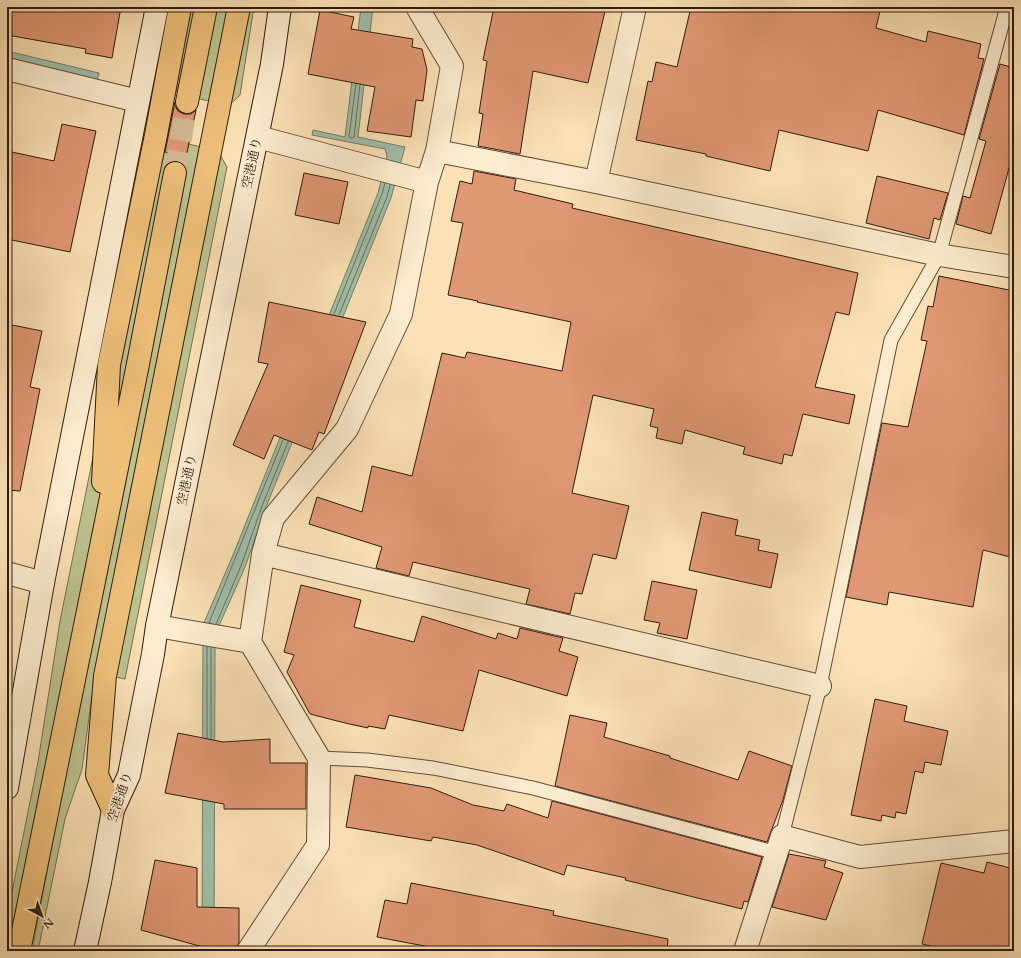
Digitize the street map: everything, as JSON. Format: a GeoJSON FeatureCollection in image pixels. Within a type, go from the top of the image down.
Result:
{"type":"FeatureCollection","features":[{"type":"Feature","properties":{"kind":"highway"},"geometry":{"type":"LineString","coordinates":[[99,559],[110,365],[180,7]]}},
{"type":"Feature","properties":{"kind":"highway"},"geometry":{"type":"LineString","coordinates":[[187,102],[206,7]]}},
{"type":"Feature","properties":{"kind":"highway"},"geometry":{"type":"LineString","coordinates":[[113,810],[96,776],[105,676],[239,7]]}},
{"type":"Feature","properties":{"kind":"highway"},"geometry":{"type":"LineString","coordinates":[[19,951],[138,369],[175,173]]}},
{"type":"Feature","properties":{"kind":"street"},"geometry":{"type":"LineString","coordinates":[[7,788],[43,583],[157,7]]}},
{"type":"Feature","properties":{"kind":"street","name":"空港通り"},"geometry":{"type":"LineString","coordinates":[[85,951],[100,882],[113,810],[129,775],[153,654],[157,626],[258,137],[272,64],[280,7]]}},
{"type":"Feature","properties":{"kind":"street"},"geometry":{"type":"LineString","coordinates":[[248,951],[318,845],[319,758],[250,642],[263,554],[273,518],[346,429],[400,314],[427,182],[437,151],[452,66],[417,7]]}},
{"type":"Feature","properties":{"kind":"street"},"geometry":{"type":"LineString","coordinates":[[596,182],[635,7]]}},
{"type":"Feature","properties":{"kind":"street"},"geometry":{"type":"LineString","coordinates":[[7,69],[138,101]]}},
{"type":"Feature","properties":{"kind":"street"},"geometry":{"type":"LineString","coordinates":[[258,137],[427,182]]}},
{"type":"Feature","properties":{"kind":"street"},"geometry":{"type":"LineString","coordinates":[[437,151],[596,182],[939,255],[1014,267]]}},
{"type":"Feature","properties":{"kind":"street"},"geometry":{"type":"LineString","coordinates":[[263,554],[820,686]]}},
{"type":"Feature","properties":{"kind":"street"},"geometry":{"type":"LineString","coordinates":[[7,573],[43,583]]}},
{"type":"Feature","properties":{"kind":"street"},"geometry":{"type":"LineString","coordinates":[[157,626],[250,642]]}},
{"type":"Feature","properties":{"kind":"street"},"geometry":{"type":"LineString","coordinates":[[745,951],[779,844],[860,856],[1014,841]]}},
{"type":"Feature","properties":{"kind":"lane"},"geometry":{"type":"LineString","coordinates":[[319,758],[367,760],[433,768],[533,788],[779,844],[820,686],[891,340],[939,255],[1007,7]]}},
{"type":"Feature","properties":{"kind":"green space"},"geometry":{"type":"Polygon","coordinates":[[[184,7],[254,7],[240,95],[235,100],[225,104],[211,102],[175,91],[184,7]]]}},
{"type":"Feature","properties":{"kind":"green space"},"geometry":{"type":"Polygon","coordinates":[[[168,139],[218,151],[227,167],[125,679],[95,673],[82,769],[65,819],[38,951],[32,951],[67,764],[48,761],[7,951],[7,917],[38,762],[60,621],[155,149],[159,144],[168,139]]]}},
{"type":"Feature","properties":{"kind":"water"},"geometry":{"type":"Polygon","coordinates":[[[361,7],[373,7],[358,137],[405,147],[391,198],[266,507],[245,567],[218,628],[215,649],[214,951],[202,951],[203,625],[233,555],[378,193],[387,156],[385,149],[312,135],[313,130],[345,137],[361,7]]]}},
{"type":"Feature","properties":{"kind":"water"},"geometry":{"type":"Polygon","coordinates":[[[7,51],[99,73],[97,81],[7,58],[7,51]]]}},
{"type":"Feature","properties":{"kind":"building"},"geometry":{"type":"Polygon","coordinates":[[[9,7],[121,7],[112,58],[85,53],[86,49],[7,35],[7,18],[9,7]]]}},
{"type":"Feature","properties":{"kind":"building"},"geometry":{"type":"Polygon","coordinates":[[[494,7],[606,7],[588,83],[533,71],[520,154],[478,146],[483,114],[479,113],[487,61],[483,60],[494,7]]]}},
{"type":"Feature","properties":{"kind":"building"},"geometry":{"type":"Polygon","coordinates":[[[691,7],[881,7],[876,28],[926,42],[928,31],[981,44],[978,58],[984,59],[964,135],[878,110],[868,151],[779,130],[770,171],[706,156],[706,154],[636,140],[648,81],[652,82],[656,62],[677,67],[691,7]]]}},
{"type":"Feature","properties":{"kind":"building"},"geometry":{"type":"Polygon","coordinates":[[[320,10],[354,17],[351,29],[413,39],[412,47],[422,49],[427,70],[423,101],[416,100],[411,137],[367,131],[375,87],[308,74],[320,10]]]}},
{"type":"Feature","properties":{"kind":"building"},"geometry":{"type":"Polygon","coordinates":[[[1000,64],[1014,68],[1014,150],[991,234],[956,224],[963,196],[970,198],[986,141],[979,139],[1000,64]]]}},
{"type":"Feature","properties":{"kind":"building"},"geometry":{"type":"Polygon","coordinates":[[[175,102],[175,106],[178,111],[184,114],[191,114],[196,110],[186,157],[165,152],[175,102]]]}},
{"type":"Feature","properties":{"kind":"building"},"geometry":{"type":"Polygon","coordinates":[[[62,124],[96,131],[70,252],[7,239],[7,151],[54,161],[62,124]]]}},
{"type":"Feature","properties":{"kind":"building"},"geometry":{"type":"Polygon","coordinates":[[[474,171],[516,179],[514,190],[573,204],[572,208],[858,273],[849,315],[836,312],[815,387],[855,395],[849,424],[803,414],[792,456],[784,454],[782,464],[743,454],[745,447],[685,430],[682,444],[656,438],[658,428],[650,426],[654,409],[593,395],[572,493],[629,506],[616,559],[593,554],[582,594],[575,593],[570,614],[526,604],[530,589],[413,562],[409,576],[376,568],[382,547],[309,524],[317,497],[362,512],[372,466],[412,476],[442,353],[465,358],[467,352],[562,371],[571,322],[448,295],[463,223],[451,221],[460,181],[472,184],[474,171]]]}},
{"type":"Feature","properties":{"kind":"building"},"geometry":{"type":"Polygon","coordinates":[[[304,173],[348,182],[339,224],[295,215],[304,173]]]}},
{"type":"Feature","properties":{"kind":"building"},"geometry":{"type":"Polygon","coordinates":[[[877,176],[948,193],[940,220],[934,218],[929,239],[866,223],[877,176]]]}},
{"type":"Feature","properties":{"kind":"building"},"geometry":{"type":"Polygon","coordinates":[[[939,276],[1014,291],[1014,558],[983,550],[973,607],[889,592],[887,605],[846,597],[882,423],[908,427],[927,341],[921,340],[928,306],[933,307],[939,276]]]}},
{"type":"Feature","properties":{"kind":"building"},"geometry":{"type":"Polygon","coordinates":[[[269,302],[366,322],[324,434],[319,432],[312,450],[274,435],[264,459],[233,445],[268,364],[258,362],[269,302]]]}},
{"type":"Feature","properties":{"kind":"building"},"geometry":{"type":"Polygon","coordinates":[[[7,324],[42,331],[30,387],[40,389],[20,491],[7,490],[7,324]]]}},
{"type":"Feature","properties":{"kind":"building"},"geometry":{"type":"Polygon","coordinates":[[[702,512],[738,520],[735,535],[760,540],[758,550],[778,554],[771,588],[689,570],[702,512]]]}},
{"type":"Feature","properties":{"kind":"building"},"geometry":{"type":"Polygon","coordinates":[[[652,581],[697,590],[687,639],[657,633],[660,623],[644,620],[652,581]]]}},
{"type":"Feature","properties":{"kind":"building"},"geometry":{"type":"Polygon","coordinates":[[[301,585],[361,600],[354,627],[414,642],[422,616],[496,639],[498,633],[517,639],[520,628],[563,638],[559,651],[578,657],[567,696],[479,670],[463,731],[389,715],[385,729],[368,726],[368,728],[310,714],[287,672],[294,655],[284,652],[301,585]]]}},
{"type":"Feature","properties":{"kind":"building"},"geometry":{"type":"Polygon","coordinates":[[[875,699],[907,706],[904,721],[948,731],[941,765],[925,762],[923,773],[915,771],[906,814],[896,812],[895,818],[882,815],[881,821],[851,815],[875,699]]]}},
{"type":"Feature","properties":{"kind":"building"},"geometry":{"type":"Polygon","coordinates":[[[570,715],[607,723],[604,737],[670,756],[670,758],[738,780],[749,751],[792,766],[783,800],[767,842],[555,786],[570,715]]]}},
{"type":"Feature","properties":{"kind":"building"},"geometry":{"type":"Polygon","coordinates":[[[178,733],[223,742],[270,739],[270,763],[306,763],[306,809],[224,809],[224,804],[165,793],[178,733]]]}},
{"type":"Feature","properties":{"kind":"building"},"geometry":{"type":"Polygon","coordinates":[[[355,775],[431,788],[473,805],[504,811],[507,804],[548,818],[552,801],[762,857],[748,902],[744,901],[742,909],[625,880],[626,878],[567,865],[564,875],[477,845],[433,837],[431,841],[346,827],[355,775]]]}},
{"type":"Feature","properties":{"kind":"building"},"geometry":{"type":"Polygon","coordinates":[[[789,854],[826,861],[824,867],[843,873],[826,920],[772,907],[789,854]]]}},
{"type":"Feature","properties":{"kind":"building"},"geometry":{"type":"Polygon","coordinates":[[[155,860],[197,868],[197,907],[239,908],[239,942],[236,951],[214,950],[141,930],[155,860]]]}},
{"type":"Feature","properties":{"kind":"building"},"geometry":{"type":"Polygon","coordinates":[[[987,862],[1014,869],[1014,951],[952,951],[922,944],[941,863],[984,873],[987,862]]]}},
{"type":"Feature","properties":{"kind":"building"},"geometry":{"type":"Polygon","coordinates":[[[411,883],[554,911],[553,915],[668,939],[667,951],[451,951],[377,937],[385,900],[407,904],[411,883]]]}},
{"type":"Feature","properties":{"kind":"tunnel"},"geometry":{"type":"LineString","coordinates":[[175,173],[187,102]]}}]}
